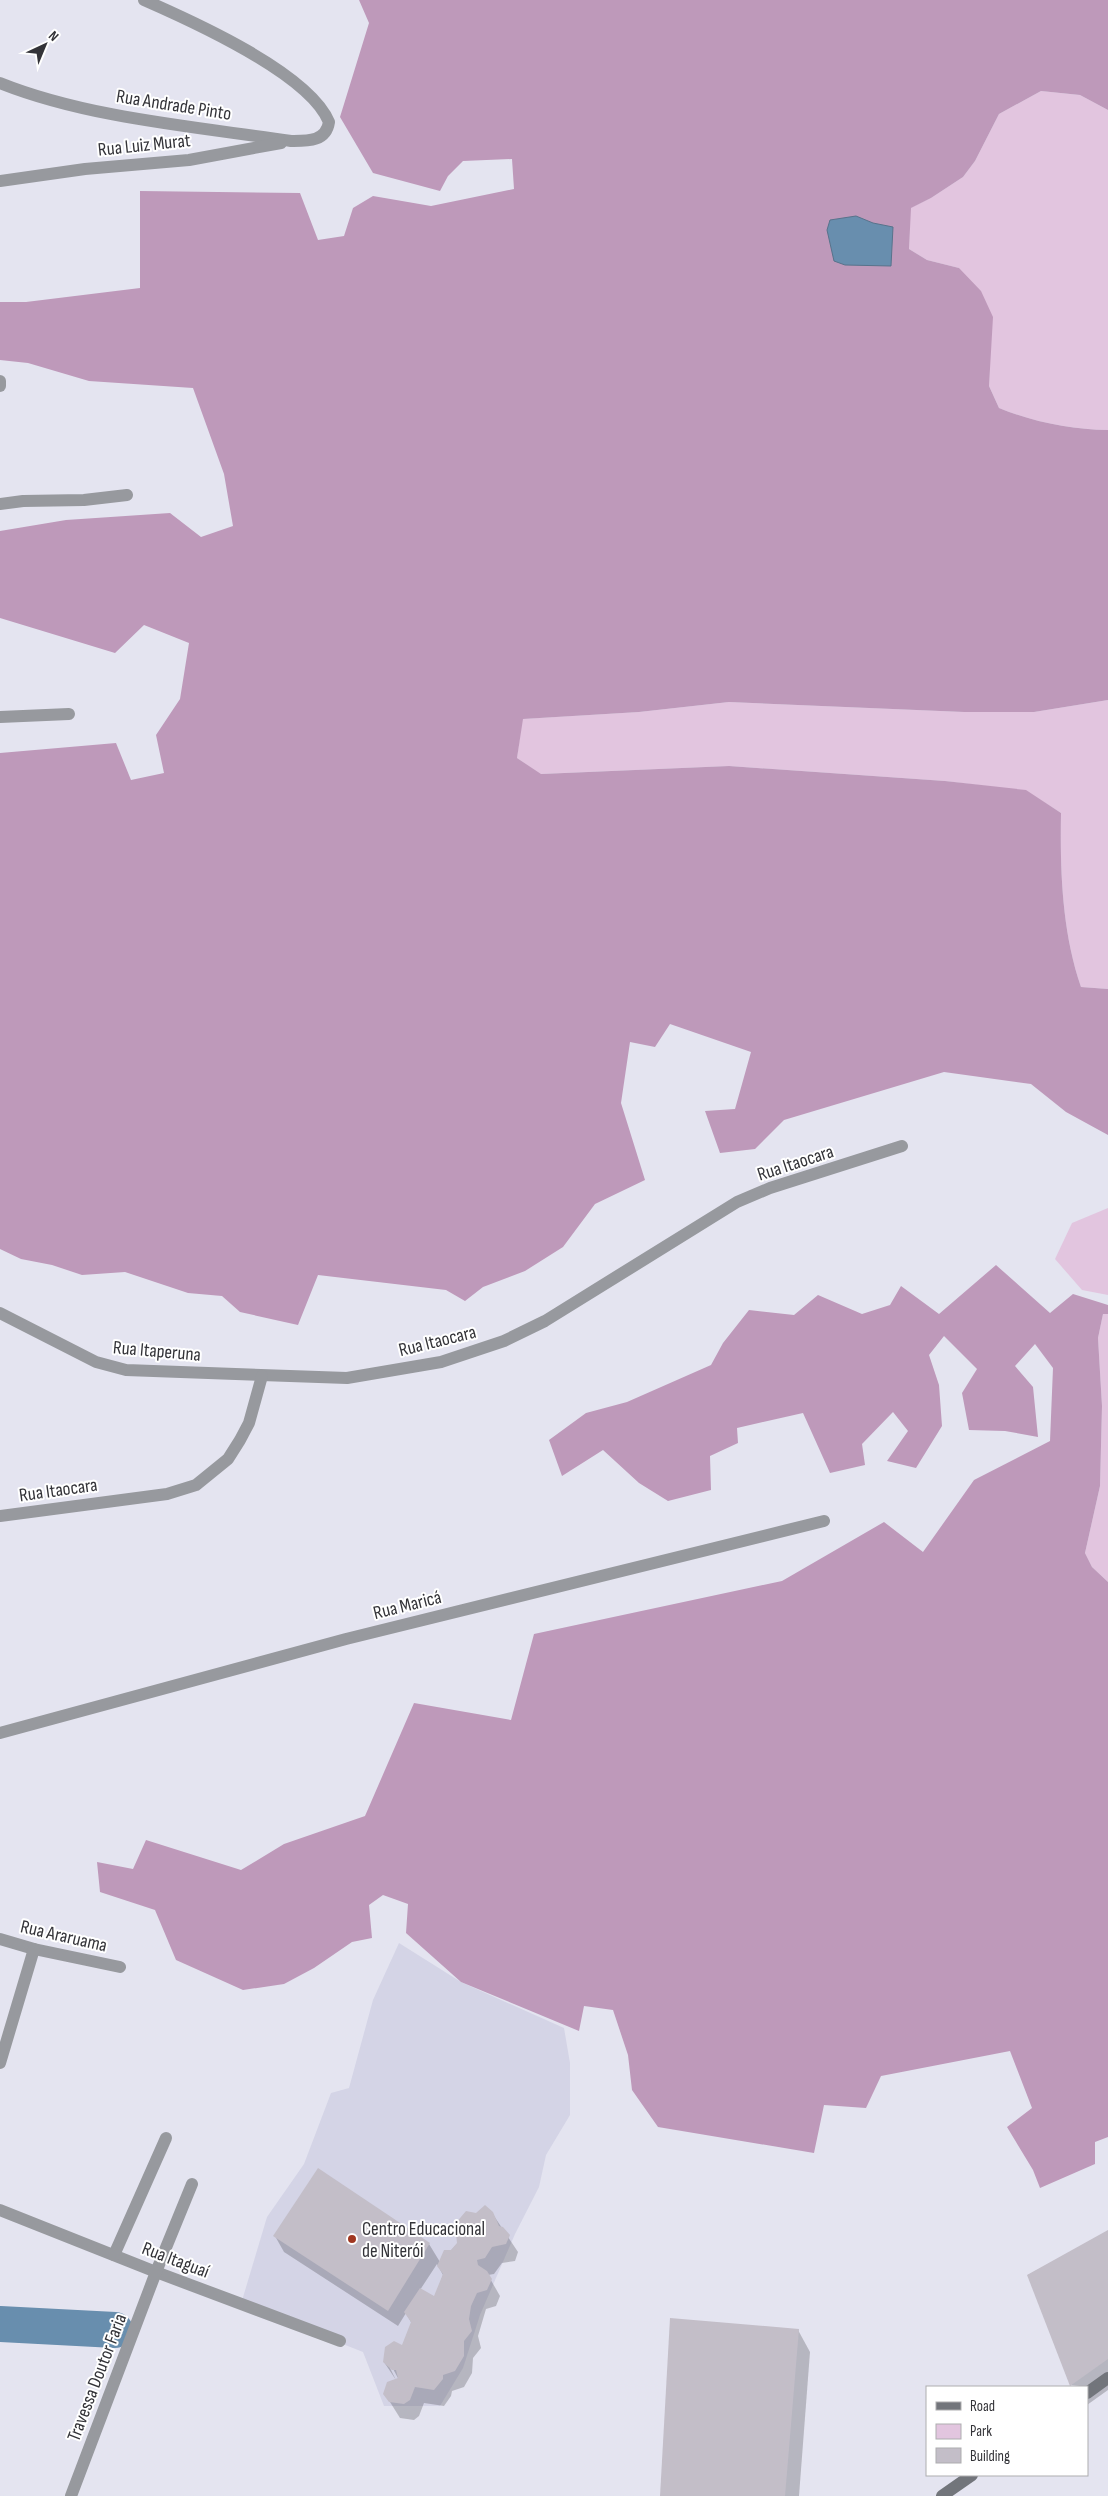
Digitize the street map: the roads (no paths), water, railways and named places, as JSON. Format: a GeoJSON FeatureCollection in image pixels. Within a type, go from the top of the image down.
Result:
{"type":"FeatureCollection","features":[{"type":"Feature","properties":{"kind":"main road"},"geometry":{"type":"LineString","coordinates":[[1088,2392],[1108,2378]]}},
{"type":"Feature","properties":{"kind":"main road"},"geometry":{"type":"LineString","coordinates":[[942,2496],[971,2476]]}},
{"type":"Feature","properties":{"kind":"street","name":"Rua Andrade Pinto"},"geometry":{"type":"LineString","coordinates":[[0,83],[32,96],[84,107],[165,122],[291,141],[308,141],[319,138],[328,128],[327,116],[314,101],[271,65],[207,28],[144,0]]}},
{"type":"Feature","properties":{"kind":"street","name":"Rua Luiz Murat"},"geometry":{"type":"LineString","coordinates":[[0,182],[85,169],[189,160],[291,141]]}},
{"type":"Feature","properties":{"kind":"street"},"geometry":{"type":"LineString","coordinates":[[0,504],[23,500],[84,500],[127,495]]}},
{"type":"Feature","properties":{"kind":"street"},"geometry":{"type":"LineString","coordinates":[[0,717],[69,714]]}},
{"type":"Feature","properties":{"kind":"street","name":"Rua Itaocara"},"geometry":{"type":"LineString","coordinates":[[0,1516],[167,1494],[196,1485],[228,1459],[240,1440],[249,1423],[262,1376],[347,1378],[441,1362],[504,1341],[583,1300],[737,1202],[770,1188],[902,1146]]}},
{"type":"Feature","properties":{"kind":"street","name":"Rua Itaperuna"},"geometry":{"type":"LineString","coordinates":[[0,1313],[108,1366],[126,1370],[262,1376]]}},
{"type":"Feature","properties":{"kind":"street","name":"Rua Maricá"},"geometry":{"type":"LineString","coordinates":[[0,1733],[346,1639],[824,1521]]}},
{"type":"Feature","properties":{"kind":"street","name":"Rua Araruama"},"geometry":{"type":"LineString","coordinates":[[0,1939],[34,1949],[120,1967]]}},
{"type":"Feature","properties":{"kind":"street"},"geometry":{"type":"LineString","coordinates":[[0,2063],[34,1949]]}},
{"type":"Feature","properties":{"kind":"street"},"geometry":{"type":"LineString","coordinates":[[114,2255],[166,2138]]}},
{"type":"Feature","properties":{"kind":"street","name":"Travessa Doutor Faria"},"geometry":{"type":"LineString","coordinates":[[71,2496],[156,2272],[192,2184]]}},
{"type":"Feature","properties":{"kind":"street","name":"Rua Itaguaí"},"geometry":{"type":"LineString","coordinates":[[0,2210],[156,2272],[340,2341]]}},
{"type":"Feature","properties":{"kind":"water"},"geometry":{"type":"Polygon","coordinates":[[[856,216],[873,223],[893,227],[891,266],[845,265],[834,261],[827,230],[830,220],[856,216]]]}},
{"type":"Feature","properties":{"kind":"waterway"},"geometry":{"type":"LineString","coordinates":[[0,2324],[115,2330]]}},
{"type":"Feature","properties":{"kind":"place","name":"Centro Educacional de Niterói"},"geometry":{"type":"Point","coordinates":[352,2239]}}]}
